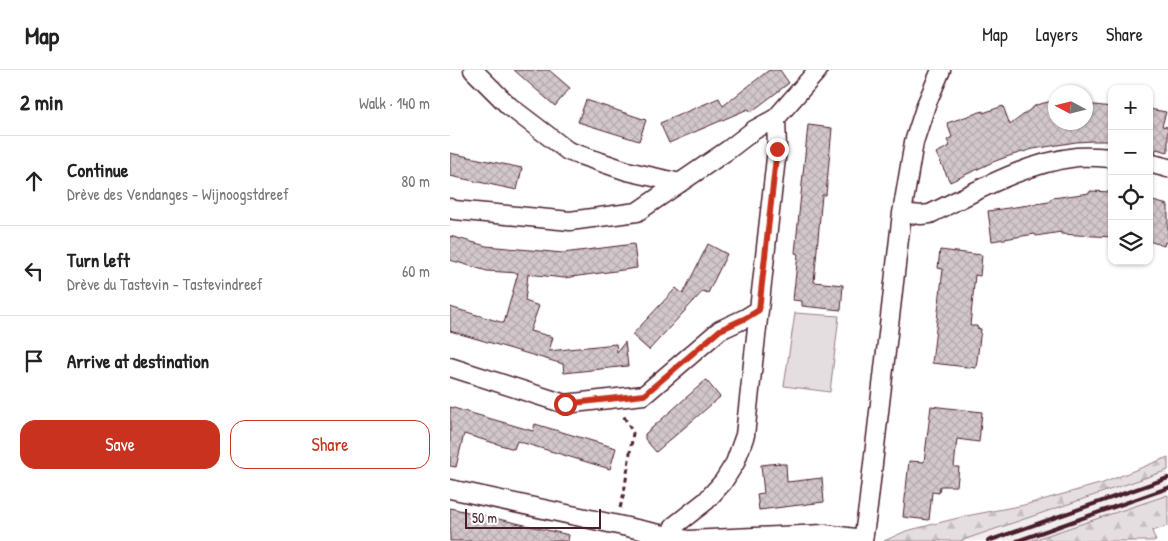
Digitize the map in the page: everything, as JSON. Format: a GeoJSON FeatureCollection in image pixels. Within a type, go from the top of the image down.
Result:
{"type":"FeatureCollection","features":[{"type":"Feature","properties":{"kind":"street"},"geometry":{"type":"LineString","coordinates":[[473,70],[509,106],[568,151],[627,171],[680,183]]}},
{"type":"Feature","properties":{"kind":"street"},"geometry":{"type":"LineString","coordinates":[[450,208],[454,210],[570,222],[637,212],[754,130],[776,118],[818,70]]}},
{"type":"Feature","properties":{"kind":"street"},"geometry":{"type":"LineString","coordinates":[[450,489],[688,540],[824,534],[863,540],[902,213],[914,142],[926,105],[941,70]]}},
{"type":"Feature","properties":{"kind":"street"},"geometry":{"type":"LineString","coordinates":[[670,537],[674,526],[706,501],[723,482],[735,463],[745,435],[777,149],[776,118]]}},
{"type":"Feature","properties":{"kind":"street"},"geometry":{"type":"LineString","coordinates":[[902,213],[921,216],[930,214],[991,183],[1035,165],[1078,157],[1108,158]]}},
{"type":"Feature","properties":{"kind":"street"},"geometry":{"type":"LineString","coordinates":[[1153,165],[1168,168]]}},
{"type":"Feature","properties":{"kind":"street"},"geometry":{"type":"LineString","coordinates":[[450,367],[565,404],[644,395],[720,330],[759,310]]}},
{"type":"Feature","properties":{"kind":"path"},"geometry":{"type":"LineString","coordinates":[[614,398],[633,433],[624,493],[616,525]]}},
{"type":"Feature","properties":{"kind":"shaded area"},"geometry":{"type":"Polygon","coordinates":[[[1168,470],[1168,495],[1032,541],[960,541],[1168,470]]]}},
{"type":"Feature","properties":{"kind":"green space"},"geometry":{"type":"Polygon","coordinates":[[[795,313],[839,316],[830,392],[784,386],[795,313]]]}},
{"type":"Feature","properties":{"kind":"green space"},"geometry":{"type":"Polygon","coordinates":[[[1168,457],[1168,470],[960,541],[884,541],[906,531],[966,516],[1024,505],[1103,483],[1168,457]]]}},
{"type":"Feature","properties":{"kind":"green space"},"geometry":{"type":"Polygon","coordinates":[[[1168,495],[1168,526],[1152,531],[1156,541],[1030,541],[1168,495]]]}},
{"type":"Feature","properties":{"kind":"building"},"geometry":{"type":"Polygon","coordinates":[[[514,70],[549,70],[570,88],[555,106],[514,70]]]}},
{"type":"Feature","properties":{"kind":"building"},"geometry":{"type":"Polygon","coordinates":[[[769,70],[780,70],[789,83],[751,112],[748,109],[669,143],[660,123],[719,98],[723,106],[769,70]]]}},
{"type":"Feature","properties":{"kind":"building"},"geometry":{"type":"Polygon","coordinates":[[[586,100],[646,120],[639,141],[578,122],[586,100]]]}},
{"type":"Feature","properties":{"kind":"building"},"geometry":{"type":"Polygon","coordinates":[[[1048,102],[1048,130],[1093,130],[1093,105],[1108,107],[1108,141],[1076,142],[1033,149],[993,162],[950,182],[936,153],[950,146],[947,140],[952,137],[947,123],[1003,106],[1010,125],[1036,105],[1048,102]]]}},
{"type":"Feature","properties":{"kind":"building"},"geometry":{"type":"Polygon","coordinates":[[[1153,110],[1166,112],[1162,126],[1168,127],[1168,152],[1156,149],[1155,154],[1153,154],[1153,110]]]}},
{"type":"Feature","properties":{"kind":"building"},"geometry":{"type":"Polygon","coordinates":[[[808,125],[832,128],[826,195],[822,195],[814,282],[843,285],[841,310],[802,306],[802,301],[793,300],[798,254],[795,253],[808,125]]]}},
{"type":"Feature","properties":{"kind":"building"},"geometry":{"type":"Polygon","coordinates":[[[450,153],[522,168],[517,190],[450,176],[450,153]]]}},
{"type":"Feature","properties":{"kind":"building"},"geometry":{"type":"Polygon","coordinates":[[[1090,191],[1108,192],[1108,237],[1061,234],[1061,232],[992,241],[988,211],[1049,202],[1052,198],[1090,193],[1090,191]]]}},
{"type":"Feature","properties":{"kind":"building"},"geometry":{"type":"Polygon","coordinates":[[[1153,201],[1168,205],[1168,243],[1165,242],[1164,246],[1153,242],[1153,201]]]}},
{"type":"Feature","properties":{"kind":"building"},"geometry":{"type":"Polygon","coordinates":[[[450,236],[486,246],[563,253],[634,244],[637,268],[564,278],[528,274],[525,301],[539,306],[530,331],[553,337],[549,351],[616,344],[617,352],[625,342],[628,366],[564,373],[563,364],[450,331],[450,307],[504,323],[518,273],[487,271],[450,260],[450,236]]]}},
{"type":"Feature","properties":{"kind":"building"},"geometry":{"type":"Polygon","coordinates":[[[708,244],[727,254],[708,293],[703,291],[649,350],[632,335],[676,288],[683,294],[708,244]]]}},
{"type":"Feature","properties":{"kind":"building"},"geometry":{"type":"Polygon","coordinates":[[[940,250],[982,255],[980,276],[975,275],[970,326],[977,326],[977,328],[981,329],[976,368],[932,363],[943,269],[938,268],[940,250]]]}},
{"type":"Feature","properties":{"kind":"building"},"geometry":{"type":"Polygon","coordinates":[[[706,380],[720,397],[656,452],[645,439],[645,434],[706,380]]]}},
{"type":"Feature","properties":{"kind":"building"},"geometry":{"type":"Polygon","coordinates":[[[931,406],[982,412],[979,442],[957,439],[954,467],[959,467],[957,486],[940,486],[939,493],[932,492],[929,520],[903,517],[909,461],[924,462],[931,406]]]}},
{"type":"Feature","properties":{"kind":"building"},"geometry":{"type":"Polygon","coordinates":[[[450,407],[533,431],[535,424],[616,448],[610,469],[517,441],[514,449],[464,434],[456,467],[450,466],[450,407]]]}},
{"type":"Feature","properties":{"kind":"building"},"geometry":{"type":"Polygon","coordinates":[[[786,464],[787,482],[822,478],[824,502],[759,510],[757,494],[764,493],[761,465],[786,464]]]}},
{"type":"Feature","properties":{"kind":"building"},"geometry":{"type":"Polygon","coordinates":[[[450,508],[569,535],[568,541],[450,541],[450,508]]]}},
{"type":"Feature","properties":{"kind":"railway"},"geometry":{"type":"LineString","coordinates":[[988,541],[1168,478]]}},
{"type":"Feature","properties":{"kind":"railway"},"geometry":{"type":"LineString","coordinates":[[1017,541],[1168,488]]}},
{"type":"Feature","properties":{"kind":"route"},"geometry":{"type":"LineString","coordinates":[[565,404],[644,395],[720,330],[759,310],[777,149]]}}]}
